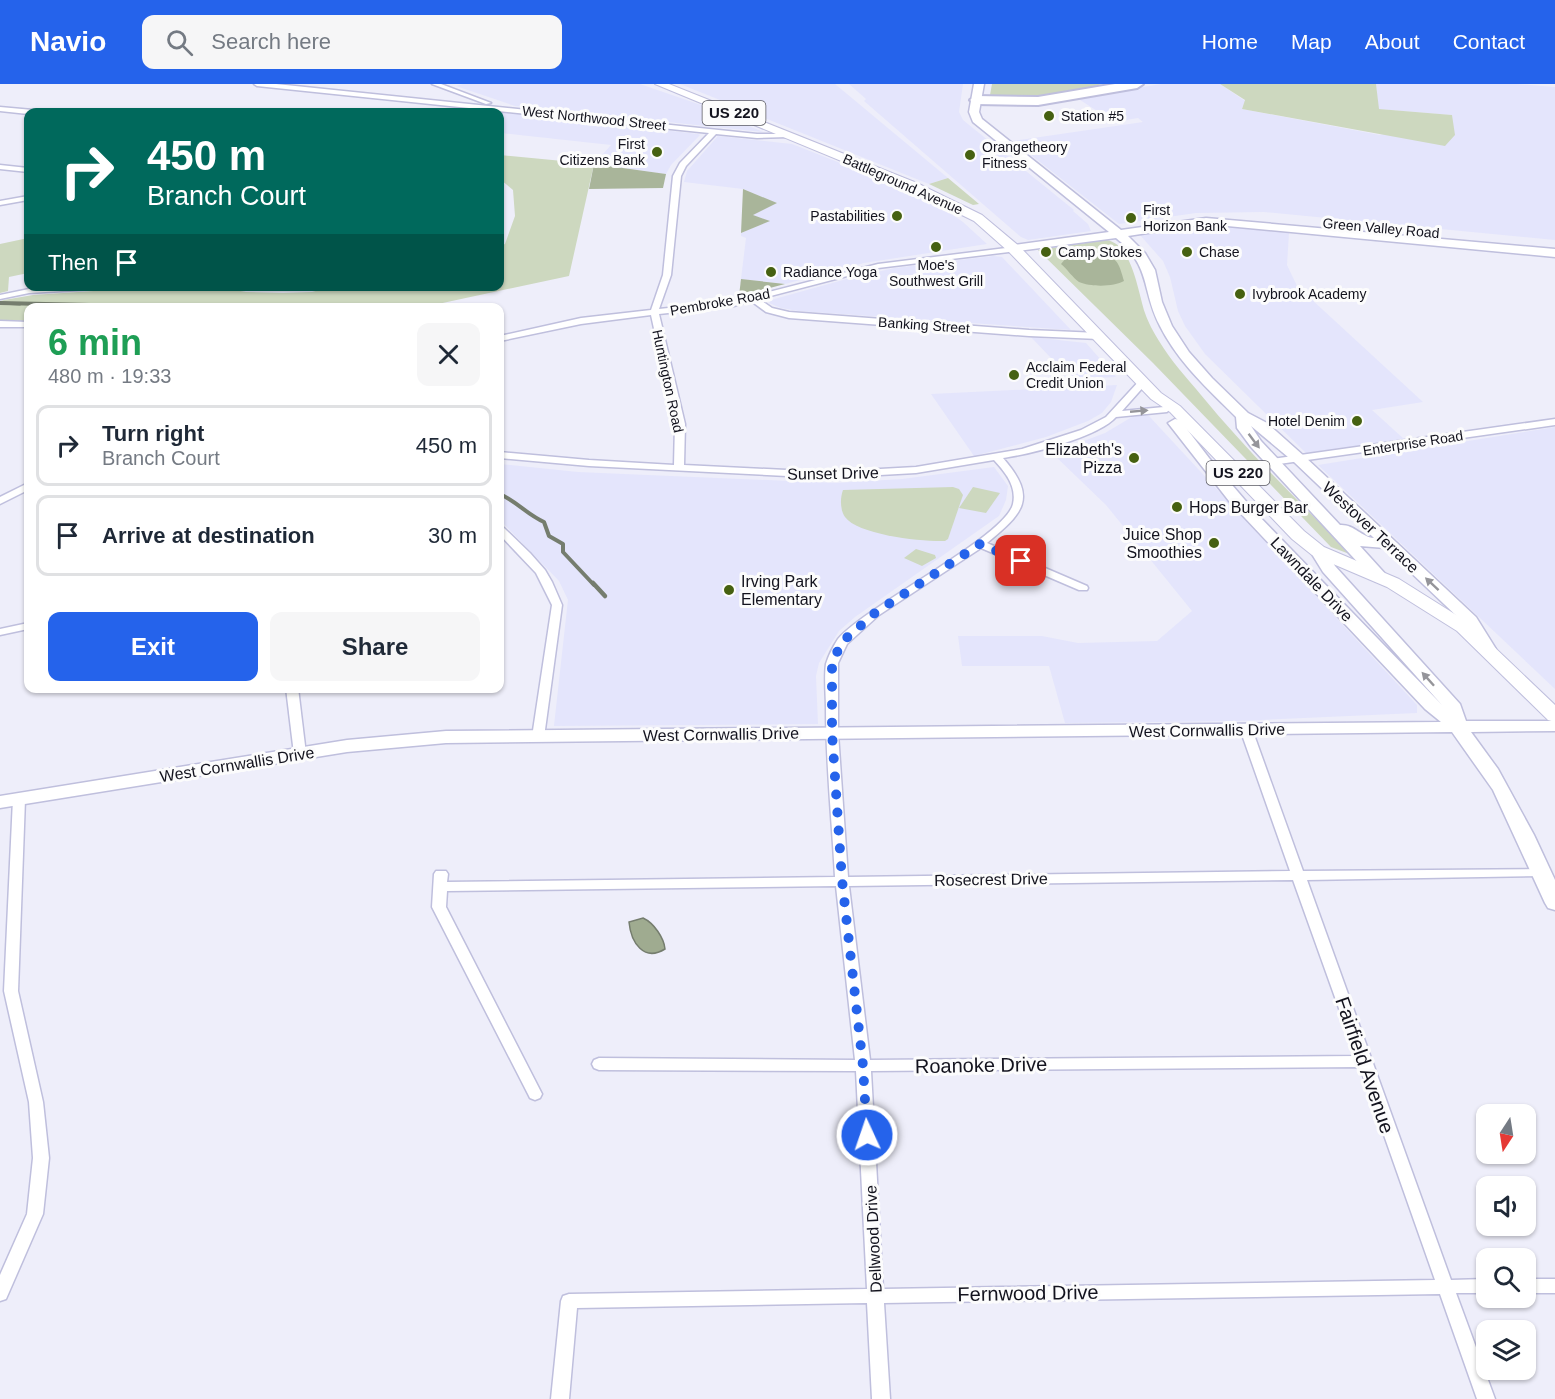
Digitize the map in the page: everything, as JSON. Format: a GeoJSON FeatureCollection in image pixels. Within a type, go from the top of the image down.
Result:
{"type":"FeatureCollection","features":[{"type":"Feature","properties":{"kind":"highway"},"geometry":{"type":"LineString","coordinates":[[976,100],[1038,97],[1108,84]]}},
{"type":"Feature","properties":{"kind":"highway"},"geometry":{"type":"LineString","coordinates":[[976,100],[1038,101],[1137,84]]}},
{"type":"Feature","properties":{"kind":"main road","name":"Battleground Avenue"},"geometry":{"type":"LineString","coordinates":[[660,84],[913,186],[978,218],[1014,249],[1099,336],[1143,382],[1175,423],[1281,532],[1295,544],[1318,551],[1381,578],[1449,618],[1488,649],[1555,716]]}},
{"type":"Feature","properties":{"kind":"main road","name":"Westover Terrace"},"geometry":{"type":"LineString","coordinates":[[979,84],[974,112],[977,120],[1117,233],[1141,256],[1148,267],[1156,302],[1166,326],[1184,354],[1208,381],[1243,416],[1262,426],[1299,459],[1470,620],[1488,649]]}},
{"type":"Feature","properties":{"kind":"main road","name":"Green Valley Road"},"geometry":{"type":"LineString","coordinates":[[1117,233],[1245,217],[1555,243]]}},
{"type":"Feature","properties":{"kind":"main road","name":"Green Valley Road"},"geometry":{"type":"LineString","coordinates":[[1206,221],[1555,253]]}},
{"type":"Feature","properties":{"kind":"main road","name":"Pembroke Road"},"geometry":{"type":"LineString","coordinates":[[1014,249],[1117,233]]}},
{"type":"Feature","properties":{"kind":"main road","name":"Battleground Avenue"},"geometry":{"type":"LineString","coordinates":[[1160,403],[1174,409],[1298,535],[1318,551]]}},
{"type":"Feature","properties":{"kind":"main road","name":"Westover Terrace"},"geometry":{"type":"LineString","coordinates":[[1243,416],[1244,428],[1272,462],[1381,578]]}},
{"type":"Feature","properties":{"kind":"main road","name":"Lawndale Drive"},"geometry":{"type":"LineString","coordinates":[[1175,423],[1194,451],[1283,550],[1431,705],[1458,727],[1498,782],[1513,808],[1555,903]]}},
{"type":"Feature","properties":{"kind":"main road"},"geometry":{"type":"LineString","coordinates":[[1307,500],[1361,542],[1389,544]]}},
{"type":"Feature","properties":{"kind":"main road","name":"Lawndale Drive"},"geometry":{"type":"LineString","coordinates":[[1318,551],[1329,569],[1454,708],[1458,727]]}},
{"type":"Feature","properties":{"kind":"main road","name":"West Cornwallis Drive"},"geometry":{"type":"LineString","coordinates":[[0,802],[300,754],[415,739],[1555,726]]}},
{"type":"Feature","properties":{"kind":"street","name":"West Northwood Street"},"geometry":{"type":"LineString","coordinates":[[257,84],[493,108]]}},
{"type":"Feature","properties":{"kind":"street"},"geometry":{"type":"LineString","coordinates":[[435,84],[511,110]]}},
{"type":"Feature","properties":{"kind":"street"},"geometry":{"type":"LineString","coordinates":[[461,108],[478,100]]}},
{"type":"Feature","properties":{"kind":"street"},"geometry":{"type":"LineString","coordinates":[[0,109],[24,111]]}},
{"type":"Feature","properties":{"kind":"street","name":"West Northwood Street"},"geometry":{"type":"LineString","coordinates":[[504,109],[770,137],[788,135]]}},
{"type":"Feature","properties":{"kind":"street","name":"Huntington Road"},"geometry":{"type":"LineString","coordinates":[[679,468],[680,424],[655,313],[667,275],[676,176],[715,131]]}},
{"type":"Feature","properties":{"kind":"street"},"geometry":{"type":"LineString","coordinates":[[0,167],[24,170]]}},
{"type":"Feature","properties":{"kind":"street"},"geometry":{"type":"LineString","coordinates":[[0,203],[24,199]]}},
{"type":"Feature","properties":{"kind":"street","name":"Pembroke Road"},"geometry":{"type":"LineString","coordinates":[[504,337],[581,321],[754,299],[878,266],[1014,249]]}},
{"type":"Feature","properties":{"kind":"street"},"geometry":{"type":"LineString","coordinates":[[0,297],[28,291]]}},
{"type":"Feature","properties":{"kind":"street","name":"Banking Street"},"geometry":{"type":"LineString","coordinates":[[754,299],[769,309],[789,315],[1099,336]]}},
{"type":"Feature","properties":{"kind":"street"},"geometry":{"type":"LineString","coordinates":[[0,324],[24,325]]}},
{"type":"Feature","properties":{"kind":"street","name":"Sunset Drive"},"geometry":{"type":"LineString","coordinates":[[504,455],[560,461],[826,475],[916,470],[1024,453],[1084,432],[1114,414],[1143,382]]}},
{"type":"Feature","properties":{"kind":"street"},"geometry":{"type":"LineString","coordinates":[[1114,414],[1160,403]]}},
{"type":"Feature","properties":{"kind":"street","name":"Enterprise Road"},"geometry":{"type":"LineString","coordinates":[[1272,462],[1555,422]]}},
{"type":"Feature","properties":{"kind":"street","name":"Dellwood Drive"},"geometry":{"type":"LineString","coordinates":[[881,1399],[863,1066],[842,880],[832,733],[832,663],[842,642],[875,613],[980,544],[1010,519],[1018,504],[1018,490],[1012,474],[998,458]]}},
{"type":"Feature","properties":{"kind":"street"},"geometry":{"type":"LineString","coordinates":[[0,501],[24,488]]}},
{"type":"Feature","properties":{"kind":"street"},"geometry":{"type":"LineString","coordinates":[[504,534],[536,563],[551,585],[557,605],[538,737]]}},
{"type":"Feature","properties":{"kind":"street"},"geometry":{"type":"LineString","coordinates":[[980,544],[1083,588]]}},
{"type":"Feature","properties":{"kind":"street"},"geometry":{"type":"LineString","coordinates":[[0,632],[24,627]]}},
{"type":"Feature","properties":{"kind":"street"},"geometry":{"type":"LineString","coordinates":[[293,693],[300,754]]}},
{"type":"Feature","properties":{"kind":"street","name":"Fairfield Avenue"},"geometry":{"type":"LineString","coordinates":[[1246,729],[1363,1061],[1486,1399]]}},
{"type":"Feature","properties":{"kind":"street"},"geometry":{"type":"LineString","coordinates":[[0,1294],[35,1214],[41,1158],[36,1102],[11,991],[19,799]]}},
{"type":"Feature","properties":{"kind":"street","name":"Rosecrest Drive"},"geometry":{"type":"LineString","coordinates":[[535,1094],[439,907],[441,880],[842,880],[1541,872]]}},
{"type":"Feature","properties":{"kind":"street","name":"Roanoke Drive"},"geometry":{"type":"LineString","coordinates":[[599,1064],[863,1066],[1363,1061]]}},
{"type":"Feature","properties":{"kind":"street","name":"Fernwood Drive"},"geometry":{"type":"LineString","coordinates":[[560,1399],[569,1301],[1476,1286]]}},
{"type":"Feature","properties":{"kind":"street"},"geometry":{"type":"LineString","coordinates":[[1536,1286],[1555,1286]]}},
{"type":"Feature","properties":{"kind":"shaded area"},"geometry":{"type":"Polygon","coordinates":[[[463,84],[640,84],[701,105],[763,132],[515,106],[456,86],[463,84]]]}},
{"type":"Feature","properties":{"kind":"shaded area"},"geometry":{"type":"Polygon","coordinates":[[[680,84],[835,84],[948,178],[929,184],[680,84]]]}},
{"type":"Feature","properties":{"kind":"shaded area"},"geometry":{"type":"Polygon","coordinates":[[[849,84],[963,84],[959,112],[963,120],[1074,210],[1088,224],[1091,231],[1028,240],[1021,237],[864,101],[866,99],[849,84]]]}},
{"type":"Feature","properties":{"kind":"shaded area"},"geometry":{"type":"Polygon","coordinates":[[[992,84],[1102,84],[1032,97],[1003,97],[990,95],[992,84]]]}},
{"type":"Feature","properties":{"kind":"shaded area"},"geometry":{"type":"Polygon","coordinates":[[[1161,84],[1220,84],[1245,101],[1242,109],[1380,135],[1452,115],[1378,109],[1376,84],[1516,84],[1555,87],[1555,240],[1264,212],[1196,213],[1119,224],[1013,141],[1143,122],[1138,118],[1114,122],[1077,98],[1161,84]]]}},
{"type":"Feature","properties":{"kind":"shaded area"},"geometry":{"type":"Polygon","coordinates":[[[1220,84],[1376,84],[1379,109],[1452,115],[1455,135],[1445,146],[1242,109],[1245,100],[1220,84]]]}},
{"type":"Feature","properties":{"kind":"shaded area"},"geometry":{"type":"Polygon","coordinates":[[[504,112],[700,135],[671,165],[666,174],[594,164],[611,145],[504,133],[504,112]]]}},
{"type":"Feature","properties":{"kind":"shaded area"},"geometry":{"type":"Polygon","coordinates":[[[718,136],[792,144],[886,181],[938,205],[963,222],[987,244],[864,263],[785,284],[741,279],[746,238],[741,236],[741,233],[769,221],[752,215],[776,203],[743,189],[684,182],[687,171],[718,136]]]}},
{"type":"Feature","properties":{"kind":"shaded area"},"geometry":{"type":"Polygon","coordinates":[[[504,155],[594,164],[569,276],[504,290],[504,244],[515,216],[513,190],[504,182],[504,155]]]}},
{"type":"Feature","properties":{"kind":"shaded area"},"geometry":{"type":"Polygon","coordinates":[[[594,164],[666,174],[663,188],[589,189],[594,164]]]}},
{"type":"Feature","properties":{"kind":"shaded area"},"geometry":{"type":"Polygon","coordinates":[[[948,178],[979,204],[973,205],[929,184],[948,178]]]}},
{"type":"Feature","properties":{"kind":"shaded area"},"geometry":{"type":"Polygon","coordinates":[[[743,189],[777,203],[753,215],[770,221],[741,233],[743,189]]]}},
{"type":"Feature","properties":{"kind":"shaded area"},"geometry":{"type":"Polygon","coordinates":[[[1217,224],[1284,230],[1289,233],[1287,265],[1297,286],[1423,402],[1372,410],[1404,439],[1306,453],[1205,354],[1185,326],[1178,311],[1170,277],[1163,261],[1140,235],[1217,224]]]}},
{"type":"Feature","properties":{"kind":"shaded area"},"geometry":{"type":"Polygon","coordinates":[[[24,239],[24,274],[9,277],[8,291],[0,293],[0,244],[24,239]]]}},
{"type":"Feature","properties":{"kind":"shaded area"},"geometry":{"type":"Polygon","coordinates":[[[1106,240],[1115,243],[1128,259],[1148,320],[1174,362],[1256,457],[1352,555],[1331,547],[1153,363],[1038,250],[1106,240]]]}},
{"type":"Feature","properties":{"kind":"shaded area"},"geometry":{"type":"Polygon","coordinates":[[[1097,252],[1116,261],[1124,281],[1108,285],[1084,284],[1061,264],[1066,258],[1097,252]]]}},
{"type":"Feature","properties":{"kind":"shaded area"},"geometry":{"type":"Polygon","coordinates":[[[993,256],[1002,257],[1071,330],[798,311],[769,303],[771,300],[850,278],[895,268],[993,256]]]}},
{"type":"Feature","properties":{"kind":"shaded area"},"geometry":{"type":"Polygon","coordinates":[[[741,279],[785,284],[739,296],[741,279]]]}},
{"type":"Feature","properties":{"kind":"shaded area"},"geometry":{"type":"Polygon","coordinates":[[[94,291],[499,291],[443,303],[24,303],[24,321],[0,320],[0,301],[33,295],[94,291]]]}},
{"type":"Feature","properties":{"kind":"shaded area"},"geometry":{"type":"Polygon","coordinates":[[[1031,337],[1086,343],[1116,377],[1071,379],[1031,337]]]}},
{"type":"Feature","properties":{"kind":"shaded area"},"geometry":{"type":"Polygon","coordinates":[[[1117,385],[1111,402],[1102,413],[1088,421],[1046,437],[974,456],[931,394],[1117,385]]]}},
{"type":"Feature","properties":{"kind":"shaded area"},"geometry":{"type":"Polygon","coordinates":[[[1149,416],[1417,705],[1417,713],[1238,721],[1065,723],[1049,666],[962,666],[958,636],[1042,636],[1078,643],[1157,641],[1192,611],[1106,505],[1052,453],[1105,433],[1132,417],[1149,416]]]}},
{"type":"Feature","properties":{"kind":"shaded area"},"geometry":{"type":"Polygon","coordinates":[[[1555,427],[1555,689],[1318,465],[1555,427]]]}},
{"type":"Feature","properties":{"kind":"shaded area","name":"Irving Park Elementary"},"geometry":{"type":"Polygon","coordinates":[[[504,464],[578,472],[836,483],[902,479],[994,467],[1008,486],[1006,500],[999,516],[855,617],[839,631],[819,663],[816,676],[818,724],[554,726],[568,600],[559,581],[504,524],[504,464]]]}},
{"type":"Feature","properties":{"kind":"shaded area"},"geometry":{"type":"Polygon","coordinates":[[[953,487],[959,489],[963,495],[948,539],[945,541],[907,539],[877,533],[852,523],[845,517],[841,507],[843,490],[953,487]]]}},
{"type":"Feature","properties":{"kind":"shaded area"},"geometry":{"type":"Polygon","coordinates":[[[973,487],[1000,493],[986,513],[959,508],[973,487]]]}},
{"type":"Feature","properties":{"kind":"shaded area"},"geometry":{"type":"Polygon","coordinates":[[[916,549],[935,555],[936,558],[922,566],[904,558],[916,549]]]}},
{"type":"Feature","properties":{"kind":"shaded area"},"geometry":{"type":"Polygon","coordinates":[[[643,918],[658,931],[665,949],[658,952],[645,952],[636,943],[629,922],[643,918]]]}},
{"type":"Feature","properties":{"kind":"waterway"},"geometry":{"type":"LineString","coordinates":[[20,304],[0,303],[24,304]]}},
{"type":"Feature","properties":{"kind":"waterway"},"geometry":{"type":"LineString","coordinates":[[504,496],[544,522],[549,536],[563,544],[563,552],[594,585]]}},
{"type":"Feature","properties":{"kind":"waterway"},"geometry":{"type":"LineString","coordinates":[[593,583],[605,596]]}},
{"type":"Feature","properties":{"kind":"place","name":"Station #5"},"geometry":{"type":"Point","coordinates":[1049,116]}},
{"type":"Feature","properties":{"kind":"place","name":"First Citizens Bank"},"geometry":{"type":"Point","coordinates":[657,152]}},
{"type":"Feature","properties":{"kind":"place","name":"Orangetheory Fitness"},"geometry":{"type":"Point","coordinates":[970,155]}},
{"type":"Feature","properties":{"kind":"place","name":"Pastabilities"},"geometry":{"type":"Point","coordinates":[897,216]}},
{"type":"Feature","properties":{"kind":"place","name":"First Horizon Bank"},"geometry":{"type":"Point","coordinates":[1131,218]}},
{"type":"Feature","properties":{"kind":"place","name":"Moe's Southwest Grill"},"geometry":{"type":"Point","coordinates":[936,247]}},
{"type":"Feature","properties":{"kind":"place","name":"Camp Stokes"},"geometry":{"type":"Point","coordinates":[1046,252]}},
{"type":"Feature","properties":{"kind":"place","name":"Chase"},"geometry":{"type":"Point","coordinates":[1187,252]}},
{"type":"Feature","properties":{"kind":"place","name":"Radiance Yoga"},"geometry":{"type":"Point","coordinates":[771,272]}},
{"type":"Feature","properties":{"kind":"place","name":"Ivybrook Academy"},"geometry":{"type":"Point","coordinates":[1240,294]}},
{"type":"Feature","properties":{"kind":"place","name":"Acclaim Federal Credit Union"},"geometry":{"type":"Point","coordinates":[1014,375]}},
{"type":"Feature","properties":{"kind":"place","name":"Hotel Denim"},"geometry":{"type":"Point","coordinates":[1357,421]}},
{"type":"Feature","properties":{"kind":"place","name":"Elizabeth's Pizza"},"geometry":{"type":"Point","coordinates":[1134,458]}},
{"type":"Feature","properties":{"kind":"place","name":"Hops Burger Bar"},"geometry":{"type":"Point","coordinates":[1177,507]}},
{"type":"Feature","properties":{"kind":"place","name":"Juice Shop Smoothies"},"geometry":{"type":"Point","coordinates":[1214,543]}},
{"type":"Feature","properties":{"kind":"place","name":"Irving Park Elementary"},"geometry":{"type":"Point","coordinates":[729,590]}},
{"type":"Feature","properties":{"kind":"route"},"geometry":{"type":"LineString","coordinates":[[867,1135],[863,1066],[842,880],[832,733],[832,663],[842,642],[875,613],[980,544],[1021,561]]}}]}
